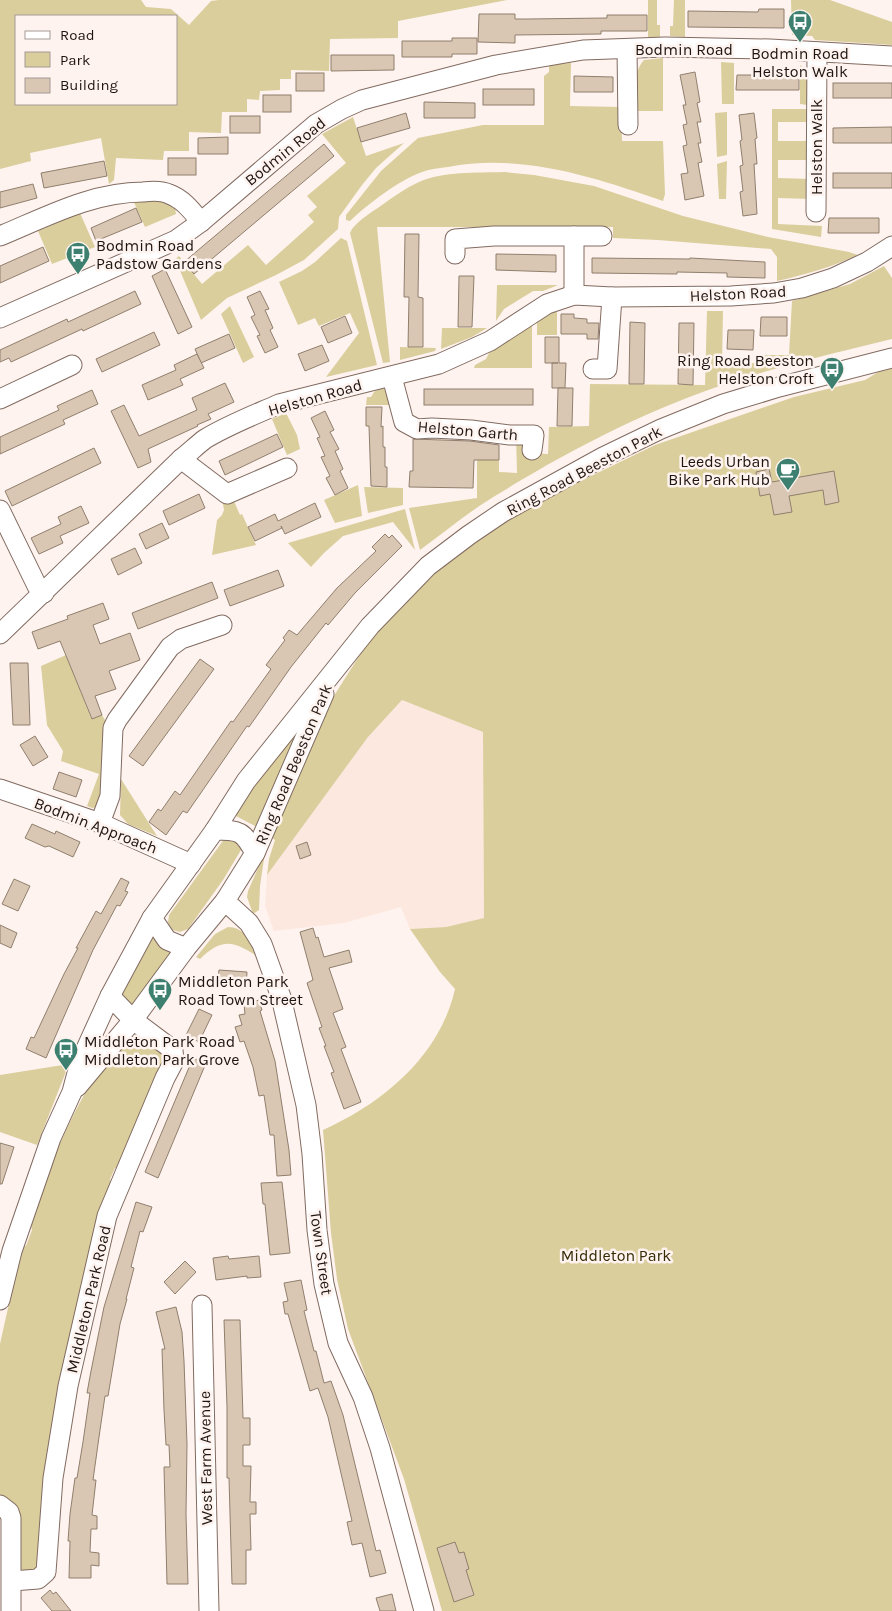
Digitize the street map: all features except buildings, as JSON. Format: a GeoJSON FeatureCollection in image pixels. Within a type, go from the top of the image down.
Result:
{"type":"FeatureCollection","features":[{"type":"Feature","properties":{"kind":"street","name":"Bodmin Road"},"geometry":{"type":"LineString","coordinates":[[0,318],[176,240],[316,124],[362,100],[504,63],[583,50],[665,47],[724,48],[892,56]]}},
{"type":"Feature","properties":{"kind":"street","name":"Bodmin Road"},"geometry":{"type":"LineString","coordinates":[[627,49],[628,125]]}},
{"type":"Feature","properties":{"kind":"street","name":"Helston Walk"},"geometry":{"type":"LineString","coordinates":[[816,212],[817,52]]}},
{"type":"Feature","properties":{"kind":"street"},"geometry":{"type":"LineString","coordinates":[[0,236],[98,196],[129,192],[160,191],[169,193],[180,199],[200,222]]}},
{"type":"Feature","properties":{"kind":"street"},"geometry":{"type":"LineString","coordinates":[[455,254],[456,239],[494,236],[602,236]]}},
{"type":"Feature","properties":{"kind":"street"},"geometry":{"type":"LineString","coordinates":[[574,236],[574,295]]}},
{"type":"Feature","properties":{"kind":"street","name":"Helston Road"},"geometry":{"type":"LineString","coordinates":[[0,634],[203,440],[224,428],[279,404],[439,364],[490,342],[547,304],[574,295],[612,297],[731,296],[774,293],[802,288],[833,278],[867,262],[892,246]]}},
{"type":"Feature","properties":{"kind":"street"},"geometry":{"type":"LineString","coordinates":[[594,369],[607,369],[612,297]]}},
{"type":"Feature","properties":{"kind":"street","name":"Ring Road Beeston Park"},"geometry":{"type":"LineString","coordinates":[[191,864],[246,781],[370,626],[428,566],[469,535],[503,512],[562,478],[652,433],[723,404],[892,358]]}},
{"type":"Feature","properties":{"kind":"street"},"geometry":{"type":"LineString","coordinates":[[0,399],[72,365]]}},
{"type":"Feature","properties":{"kind":"street","name":"Helston Garth"},"geometry":{"type":"LineString","coordinates":[[392,377],[404,422],[417,429],[432,428],[510,435],[534,435],[532,450]]}},
{"type":"Feature","properties":{"kind":"street"},"geometry":{"type":"LineString","coordinates":[[181,460],[227,494],[287,468]]}},
{"type":"Feature","properties":{"kind":"street"},"geometry":{"type":"LineString","coordinates":[[0,510],[37,586],[44,593]]}},
{"type":"Feature","properties":{"kind":"street"},"geometry":{"type":"LineString","coordinates":[[100,823],[110,796],[113,728],[117,720],[170,647],[181,640],[222,625]]}},
{"type":"Feature","properties":{"kind":"street","name":"Ring Road Beeston Park"},"geometry":{"type":"LineString","coordinates":[[224,901],[255,853],[332,674]]}},
{"type":"Feature","properties":{"kind":"street","name":"Bodmin Approach"},"geometry":{"type":"LineString","coordinates":[[0,788],[100,823],[191,864]]}},
{"type":"Feature","properties":{"kind":"street","name":"Ring Road Beeston Park"},"geometry":{"type":"LineString","coordinates":[[215,830],[235,830],[247,838],[255,853]]}},
{"type":"Feature","properties":{"kind":"street"},"geometry":{"type":"LineString","coordinates":[[0,1300],[6,1249],[72,1092],[80,1062],[110,996],[152,918],[191,864]]}},
{"type":"Feature","properties":{"kind":"street"},"geometry":{"type":"LineString","coordinates":[[72,1092],[133,1020],[186,948],[224,901]]}},
{"type":"Feature","properties":{"kind":"street","name":"Town Street"},"geometry":{"type":"LineString","coordinates":[[224,901],[249,924],[262,944],[282,997],[306,1105],[312,1154],[316,1230],[324,1284],[338,1343],[363,1397],[380,1448],[424,1611]]}},
{"type":"Feature","properties":{"kind":"street"},"geometry":{"type":"LineString","coordinates":[[152,918],[167,940],[186,948]]}},
{"type":"Feature","properties":{"kind":"street","name":"Middleton Park Road"},"geometry":{"type":"LineString","coordinates":[[12,1581],[38,1579],[46,1572],[53,1478],[68,1386],[107,1216],[165,1078],[174,1061],[173,1050],[133,1020],[110,996]]}},
{"type":"Feature","properties":{"kind":"street","name":"West Farm Avenue"},"geometry":{"type":"LineString","coordinates":[[202,1305],[209,1611]]}},
{"type":"Feature","properties":{"kind":"street"},"geometry":{"type":"LineString","coordinates":[[0,1505],[9,1512],[11,1518],[11,1611]]}},
{"type":"Feature","properties":{"kind":"shaded area"},"geometry":{"type":"Polygon","coordinates":[[[402,700],[483,732],[484,918],[446,927],[410,929],[401,907],[344,923],[274,931],[265,906],[267,875],[368,737],[402,700]]]}},
{"type":"Feature","properties":{"kind":"green space"},"geometry":{"type":"Polygon","coordinates":[[[0,0],[141,0],[146,7],[171,9],[178,15],[15,15],[15,105],[178,105],[178,15],[189,25],[211,1],[507,0],[398,21],[398,38],[330,39],[329,71],[291,70],[291,79],[280,79],[280,90],[260,91],[259,100],[247,99],[247,112],[222,112],[221,133],[189,132],[189,151],[164,151],[163,160],[116,158],[114,180],[109,184],[101,138],[30,153],[31,161],[0,169],[0,0]]]}},
{"type":"Feature","properties":{"kind":"green space"},"geometry":{"type":"Polygon","coordinates":[[[648,0],[657,0],[657,25],[660,25],[660,37],[648,37],[648,0]]]}},
{"type":"Feature","properties":{"kind":"green space"},"geometry":{"type":"Polygon","coordinates":[[[674,0],[685,0],[685,37],[670,36],[670,26],[673,26],[674,0]]]}},
{"type":"Feature","properties":{"kind":"green space"},"geometry":{"type":"Polygon","coordinates":[[[791,0],[830,0],[892,22],[892,45],[815,40],[812,36],[792,35],[791,0]]]}},
{"type":"Feature","properties":{"kind":"green space"},"geometry":{"type":"Polygon","coordinates":[[[663,58],[663,111],[638,111],[635,108],[635,83],[640,65],[644,60],[663,58]]]}},
{"type":"Feature","properties":{"kind":"green space"},"geometry":{"type":"Polygon","coordinates":[[[721,62],[734,63],[734,104],[722,104],[721,62]]]}},
{"type":"Feature","properties":{"kind":"green space"},"geometry":{"type":"Polygon","coordinates":[[[571,63],[570,106],[621,107],[622,141],[663,141],[665,194],[663,201],[584,176],[557,170],[530,165],[476,163],[422,172],[384,193],[350,221],[346,220],[346,215],[381,171],[418,138],[483,125],[544,125],[544,76],[549,72],[549,64],[571,63]]]}},
{"type":"Feature","properties":{"kind":"green space"},"geometry":{"type":"Polygon","coordinates":[[[800,65],[804,68],[807,78],[808,105],[800,104],[800,65]]]}},
{"type":"Feature","properties":{"kind":"green space"},"geometry":{"type":"Polygon","coordinates":[[[772,109],[808,109],[808,122],[778,122],[778,141],[812,141],[812,160],[778,160],[778,178],[811,179],[811,199],[778,198],[778,224],[822,226],[821,237],[772,229],[772,109]]]}},
{"type":"Feature","properties":{"kind":"green space"},"geometry":{"type":"Polygon","coordinates":[[[727,112],[727,155],[717,157],[715,113],[727,112]]]}},
{"type":"Feature","properties":{"kind":"green space"},"geometry":{"type":"Polygon","coordinates":[[[353,117],[366,156],[404,143],[376,168],[362,185],[339,217],[338,229],[304,260],[227,298],[201,320],[175,259],[179,256],[202,284],[248,245],[266,265],[314,222],[308,215],[317,207],[307,196],[346,163],[322,134],[353,117]]]}},
{"type":"Feature","properties":{"kind":"green space"},"geometry":{"type":"Polygon","coordinates":[[[727,161],[726,199],[719,199],[717,164],[727,161]]]}},
{"type":"Feature","properties":{"kind":"green space"},"geometry":{"type":"Polygon","coordinates":[[[504,172],[534,175],[594,186],[683,216],[768,237],[858,255],[818,270],[777,281],[777,257],[771,249],[613,238],[613,227],[377,227],[390,362],[383,363],[350,233],[352,229],[370,213],[400,192],[429,178],[449,174],[504,172]]]}},
{"type":"Feature","properties":{"kind":"green space"},"geometry":{"type":"Polygon","coordinates":[[[133,200],[165,201],[175,207],[176,214],[145,227],[133,200]]]}},
{"type":"Feature","properties":{"kind":"green space"},"geometry":{"type":"Polygon","coordinates":[[[80,213],[95,247],[52,264],[38,231],[80,213]]]}},
{"type":"Feature","properties":{"kind":"green space"},"geometry":{"type":"Polygon","coordinates":[[[341,238],[347,241],[377,365],[326,377],[359,333],[350,313],[319,326],[315,318],[298,325],[279,282],[302,271],[315,262],[341,238]]]}},
{"type":"Feature","properties":{"kind":"green space"},"geometry":{"type":"Polygon","coordinates":[[[884,266],[892,278],[892,339],[813,358],[754,375],[704,391],[644,416],[528,476],[479,506],[420,550],[409,508],[477,498],[477,460],[499,460],[499,472],[517,473],[516,434],[525,435],[527,453],[548,454],[549,427],[589,426],[590,384],[705,385],[707,311],[723,311],[722,364],[757,363],[759,355],[789,355],[792,301],[850,284],[884,266]]]}},
{"type":"Feature","properties":{"kind":"green space"},"geometry":{"type":"Polygon","coordinates":[[[497,285],[558,285],[543,291],[533,291],[504,309],[496,321],[497,285]]]}},
{"type":"Feature","properties":{"kind":"green space"},"geometry":{"type":"Polygon","coordinates":[[[230,306],[254,357],[243,363],[221,314],[230,306]]]}},
{"type":"Feature","properties":{"kind":"green space"},"geometry":{"type":"Polygon","coordinates":[[[557,310],[557,335],[537,335],[537,319],[557,310]]]}},
{"type":"Feature","properties":{"kind":"green space"},"geometry":{"type":"Polygon","coordinates":[[[532,322],[532,368],[474,368],[475,365],[486,359],[489,353],[532,322]]]}},
{"type":"Feature","properties":{"kind":"green space"},"geometry":{"type":"Polygon","coordinates":[[[442,328],[487,328],[472,337],[441,349],[442,328]]]}},
{"type":"Feature","properties":{"kind":"green space"},"geometry":{"type":"Polygon","coordinates":[[[400,347],[436,348],[435,351],[400,360],[400,347]]]}},
{"type":"Feature","properties":{"kind":"green space","name":"Middleton Park"},"geometry":{"type":"Polygon","coordinates":[[[892,366],[892,1611],[442,1611],[404,1479],[348,1329],[337,1279],[331,1233],[323,1130],[367,1106],[406,1074],[436,1036],[447,1013],[455,989],[440,972],[410,929],[446,927],[484,918],[483,732],[402,700],[368,737],[267,875],[269,859],[275,840],[271,837],[332,699],[366,645],[404,600],[441,567],[517,512],[655,445],[794,397],[865,380],[892,366]]]}},
{"type":"Feature","properties":{"kind":"green space"},"geometry":{"type":"Polygon","coordinates":[[[381,388],[386,390],[393,405],[366,405],[367,397],[371,397],[374,392],[381,388]]]}},
{"type":"Feature","properties":{"kind":"green space"},"geometry":{"type":"Polygon","coordinates":[[[286,413],[297,435],[300,449],[287,455],[272,419],[286,413]]]}},
{"type":"Feature","properties":{"kind":"green space"},"geometry":{"type":"Polygon","coordinates":[[[358,485],[362,516],[335,523],[324,500],[358,485]]]}},
{"type":"Feature","properties":{"kind":"green space"},"geometry":{"type":"Polygon","coordinates":[[[364,487],[403,488],[403,505],[368,513],[364,487]]]}},
{"type":"Feature","properties":{"kind":"green space"},"geometry":{"type":"Polygon","coordinates":[[[222,498],[233,499],[256,545],[212,555],[217,520],[224,510],[222,498]]]}},
{"type":"Feature","properties":{"kind":"green space"},"geometry":{"type":"Polygon","coordinates":[[[405,509],[415,550],[393,522],[343,536],[311,567],[288,543],[405,509]]]}},
{"type":"Feature","properties":{"kind":"green space"},"geometry":{"type":"Polygon","coordinates":[[[66,655],[91,718],[102,715],[108,725],[104,796],[97,807],[92,808],[87,806],[99,774],[61,761],[63,751],[47,725],[41,666],[66,655]]]}},
{"type":"Feature","properties":{"kind":"green space"},"geometry":{"type":"Polygon","coordinates":[[[296,728],[301,729],[259,828],[234,815],[296,728]]]}},
{"type":"Feature","properties":{"kind":"green space"},"geometry":{"type":"Polygon","coordinates":[[[121,779],[157,836],[128,824],[120,815],[121,779]]]}},
{"type":"Feature","properties":{"kind":"green space"},"geometry":{"type":"Polygon","coordinates":[[[232,836],[241,846],[241,850],[223,880],[188,929],[180,932],[173,930],[168,923],[169,915],[225,838],[232,836]]]}},
{"type":"Feature","properties":{"kind":"green space"},"geometry":{"type":"Polygon","coordinates":[[[265,852],[259,910],[253,914],[247,897],[248,891],[265,852]]]}},
{"type":"Feature","properties":{"kind":"green space"},"geometry":{"type":"Polygon","coordinates":[[[228,927],[243,933],[259,957],[242,947],[222,944],[200,959],[196,957],[215,934],[228,927]]]}},
{"type":"Feature","properties":{"kind":"green space"},"geometry":{"type":"Polygon","coordinates":[[[148,936],[154,936],[175,952],[133,1006],[122,1001],[121,992],[148,936]]]}},
{"type":"Feature","properties":{"kind":"green space"},"geometry":{"type":"Polygon","coordinates":[[[137,1038],[146,1039],[168,1056],[123,1167],[115,1168],[110,1179],[113,1187],[39,1569],[23,1572],[0,1498],[0,1344],[22,1245],[26,1246],[32,1230],[30,1221],[58,1147],[87,1091],[103,1067],[120,1048],[137,1038]]]}},
{"type":"Feature","properties":{"kind":"green space"},"geometry":{"type":"Polygon","coordinates":[[[69,1064],[37,1145],[0,1132],[0,1075],[69,1064]]]}},
{"type":"Feature","properties":{"kind":"place","name":"Bodmin Road Helston Walk"},"geometry":{"type":"Point","coordinates":[800,43]}},
{"type":"Feature","properties":{"kind":"place","name":"Bodmin Road Padstow Gardens"},"geometry":{"type":"Point","coordinates":[78,275]}},
{"type":"Feature","properties":{"kind":"place","name":"Ring Road Beeston Helston Croft"},"geometry":{"type":"Point","coordinates":[832,390]}},
{"type":"Feature","properties":{"kind":"place","name":"Leeds Urban Bike Park Hub"},"geometry":{"type":"Point","coordinates":[788,491]}},
{"type":"Feature","properties":{"kind":"place","name":"Middleton Park Road Town Street"},"geometry":{"type":"Point","coordinates":[160,1011]}},
{"type":"Feature","properties":{"kind":"place","name":"Middleton Park Road Middleton Park Grove"},"geometry":{"type":"Point","coordinates":[66,1071]}}]}
